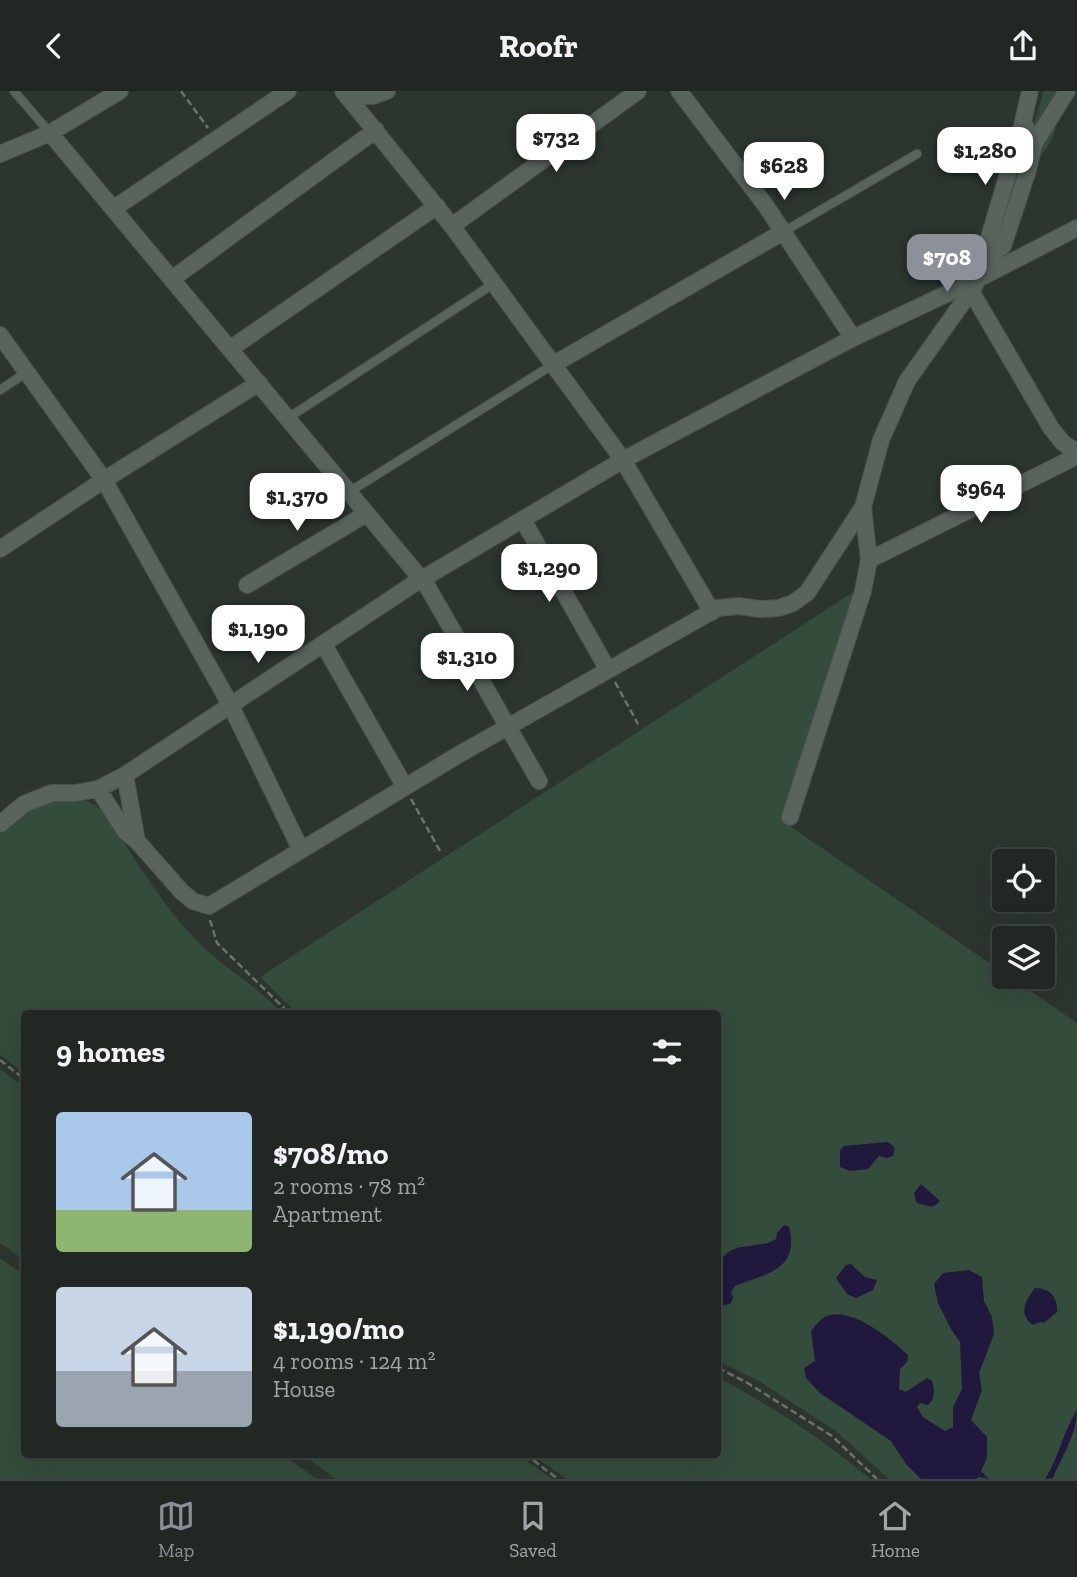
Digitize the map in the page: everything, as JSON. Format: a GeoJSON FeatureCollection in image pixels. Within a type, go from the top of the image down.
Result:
{"type":"FeatureCollection","features":[{"type":"Feature","properties":{"kind":"street"},"geometry":{"type":"LineString","coordinates":[[0,154],[50,133],[120,91]]}},
{"type":"Feature","properties":{"kind":"street"},"geometry":{"type":"LineString","coordinates":[[113,209],[288,91]]}},
{"type":"Feature","properties":{"kind":"street"},"geometry":{"type":"LineString","coordinates":[[345,93],[373,96],[387,91]]}},
{"type":"Feature","properties":{"kind":"street"},"geometry":{"type":"LineString","coordinates":[[452,226],[638,91]]}},
{"type":"Feature","properties":{"kind":"street"},"geometry":{"type":"LineString","coordinates":[[679,91],[783,232],[853,338]]}},
{"type":"Feature","properties":{"kind":"street"},"geometry":{"type":"LineString","coordinates":[[97,789],[120,824],[182,892],[193,901],[209,906],[507,727],[712,611],[738,606],[779,608],[793,603],[807,593],[863,507],[881,440],[907,381],[974,286],[1030,91]]}},
{"type":"Feature","properties":{"kind":"street"},"geometry":{"type":"LineString","coordinates":[[983,261],[1004,243],[1034,144],[1067,91]]}},
{"type":"Feature","properties":{"kind":"street"},"geometry":{"type":"LineString","coordinates":[[345,93],[452,226],[623,460],[712,611]]}},
{"type":"Feature","properties":{"kind":"street"},"geometry":{"type":"LineString","coordinates":[[1023,122],[1034,144]]}},
{"type":"Feature","properties":{"kind":"street"},"geometry":{"type":"LineString","coordinates":[[172,279],[376,130]]}},
{"type":"Feature","properties":{"kind":"street"},"geometry":{"type":"LineString","coordinates":[[50,133],[422,580],[539,781]]}},
{"type":"Feature","properties":{"kind":"street"},"geometry":{"type":"LineString","coordinates":[[230,349],[436,206]]}},
{"type":"Feature","properties":{"kind":"street"},"geometry":{"type":"LineString","coordinates":[[0,824],[24,804],[52,793],[97,789],[125,775],[422,580],[623,460],[853,338],[974,286],[1077,228]]}},
{"type":"Feature","properties":{"kind":"street"},"geometry":{"type":"LineString","coordinates":[[554,364],[783,232]]}},
{"type":"Feature","properties":{"kind":"street"},"geometry":{"type":"LineString","coordinates":[[869,560],[1077,454],[1063,443],[1051,428],[974,286]]}},
{"type":"Feature","properties":{"kind":"street"},"geometry":{"type":"LineString","coordinates":[[0,335],[104,480],[230,704],[301,850]]}},
{"type":"Feature","properties":{"kind":"street"},"geometry":{"type":"LineString","coordinates":[[0,549],[259,383]]}},
{"type":"Feature","properties":{"kind":"street"},"geometry":{"type":"LineString","coordinates":[[790,817],[863,591],[869,560],[863,507]]}},
{"type":"Feature","properties":{"kind":"street"},"geometry":{"type":"LineString","coordinates":[[247,585],[366,514]]}},
{"type":"Feature","properties":{"kind":"street"},"geometry":{"type":"LineString","coordinates":[[523,520],[608,670]]}},
{"type":"Feature","properties":{"kind":"street"},"geometry":{"type":"LineString","coordinates":[[324,645],[405,787]]}},
{"type":"Feature","properties":{"kind":"street"},"geometry":{"type":"LineString","coordinates":[[125,775],[138,841]]}},
{"type":"Feature","properties":{"kind":"lane"},"geometry":{"type":"LineString","coordinates":[[14,91],[50,133]]}},
{"type":"Feature","properties":{"kind":"lane"},"geometry":{"type":"LineString","coordinates":[[783,232],[917,154]]}},
{"type":"Feature","properties":{"kind":"lane"},"geometry":{"type":"LineString","coordinates":[[288,418],[493,284]]}},
{"type":"Feature","properties":{"kind":"lane"},"geometry":{"type":"LineString","coordinates":[[349,492],[554,364]]}},
{"type":"Feature","properties":{"kind":"lane"},"geometry":{"type":"LineString","coordinates":[[0,390],[27,372]]}},
{"type":"Feature","properties":{"kind":"path"},"geometry":{"type":"LineString","coordinates":[[181,91],[217,139]]}},
{"type":"Feature","properties":{"kind":"path"},"geometry":{"type":"LineString","coordinates":[[608,670],[638,724]]}},
{"type":"Feature","properties":{"kind":"path"},"geometry":{"type":"LineString","coordinates":[[405,787],[440,852]]}},
{"type":"Feature","properties":{"kind":"path"},"geometry":{"type":"LineString","coordinates":[[209,906],[217,943],[286,1010]]}},
{"type":"Feature","properties":{"kind":"path"},"geometry":{"type":"LineString","coordinates":[[0,1060],[21,1077]]}},
{"type":"Feature","properties":{"kind":"path"},"geometry":{"type":"LineString","coordinates":[[721,1370],[746,1382],[832,1436],[877,1479]]}},
{"type":"Feature","properties":{"kind":"path"},"geometry":{"type":"LineString","coordinates":[[530,1458],[558,1479]]}},
{"type":"Feature","properties":{"kind":"green space"},"geometry":{"type":"Polygon","coordinates":[[[1044,91],[1066,91],[1052,140],[1029,174],[992,255],[1044,91]]]}},
{"type":"Feature","properties":{"kind":"green space"},"geometry":{"type":"Polygon","coordinates":[[[855,591],[784,822],[992,965],[992,989],[1027,989],[1077,1023],[1077,1479],[889,1479],[837,1432],[759,1381],[721,1362],[721,1010],[294,1010],[260,977],[855,591]]]}},
{"type":"Feature","properties":{"kind":"green space"},"geometry":{"type":"Polygon","coordinates":[[[57,798],[77,799],[99,808],[161,898],[186,929],[210,953],[279,1010],[21,1010],[21,1071],[0,1055],[0,832],[26,811],[57,798]]]}},
{"type":"Feature","properties":{"kind":"green space"},"geometry":{"type":"Polygon","coordinates":[[[0,1069],[21,1085],[21,1258],[0,1243],[0,1069]]]}},
{"type":"Feature","properties":{"kind":"green space"},"geometry":{"type":"Polygon","coordinates":[[[0,1258],[21,1273],[21,1458],[287,1458],[317,1479],[0,1479],[0,1258]]]}},
{"type":"Feature","properties":{"kind":"green space"},"geometry":{"type":"Polygon","coordinates":[[[721,1379],[797,1424],[870,1479],[567,1479],[537,1458],[721,1458],[721,1379]]]}},
{"type":"Feature","properties":{"kind":"green space"},"geometry":{"type":"Polygon","coordinates":[[[307,1458],[523,1458],[552,1479],[336,1479],[307,1458]]]}},
{"type":"Feature","properties":{"kind":"shaded area"},"geometry":{"type":"Polygon","coordinates":[[[888,1142],[895,1148],[893,1156],[879,1156],[868,1169],[850,1171],[840,1167],[840,1150],[844,1146],[888,1142]]]}},
{"type":"Feature","properties":{"kind":"shaded area"},"geometry":{"type":"Polygon","coordinates":[[[921,1184],[940,1201],[935,1206],[916,1202],[914,1193],[921,1184]]]}},
{"type":"Feature","properties":{"kind":"shaded area"},"geometry":{"type":"Polygon","coordinates":[[[784,1225],[789,1227],[790,1253],[785,1261],[769,1273],[735,1286],[731,1292],[731,1303],[721,1306],[722,1259],[737,1248],[776,1239],[777,1233],[784,1225]]]}},
{"type":"Feature","properties":{"kind":"shaded area"},"geometry":{"type":"Polygon","coordinates":[[[851,1264],[865,1277],[877,1280],[873,1290],[856,1298],[847,1294],[836,1278],[846,1265],[851,1264]]]}},
{"type":"Feature","properties":{"kind":"shaded area"},"geometry":{"type":"Polygon","coordinates":[[[969,1270],[982,1277],[984,1301],[992,1317],[994,1334],[979,1373],[982,1390],[971,1420],[987,1437],[987,1458],[981,1471],[989,1479],[921,1479],[906,1464],[891,1441],[820,1393],[806,1378],[804,1368],[815,1361],[811,1331],[822,1319],[843,1315],[867,1324],[891,1340],[908,1355],[907,1362],[900,1369],[899,1389],[906,1392],[927,1378],[932,1381],[932,1400],[928,1405],[920,1403],[917,1407],[923,1417],[945,1431],[953,1427],[953,1407],[962,1389],[960,1342],[938,1303],[934,1284],[943,1273],[969,1270]]]}},
{"type":"Feature","properties":{"kind":"shaded area"},"geometry":{"type":"Polygon","coordinates":[[[1035,1288],[1052,1294],[1057,1312],[1044,1323],[1033,1325],[1024,1312],[1028,1298],[1035,1288]]]}},
{"type":"Feature","properties":{"kind":"shaded area"},"geometry":{"type":"Polygon","coordinates":[[[1077,1410],[1075,1428],[1065,1453],[1053,1478],[1045,1479],[1068,1427],[1077,1410]]]}}]}
